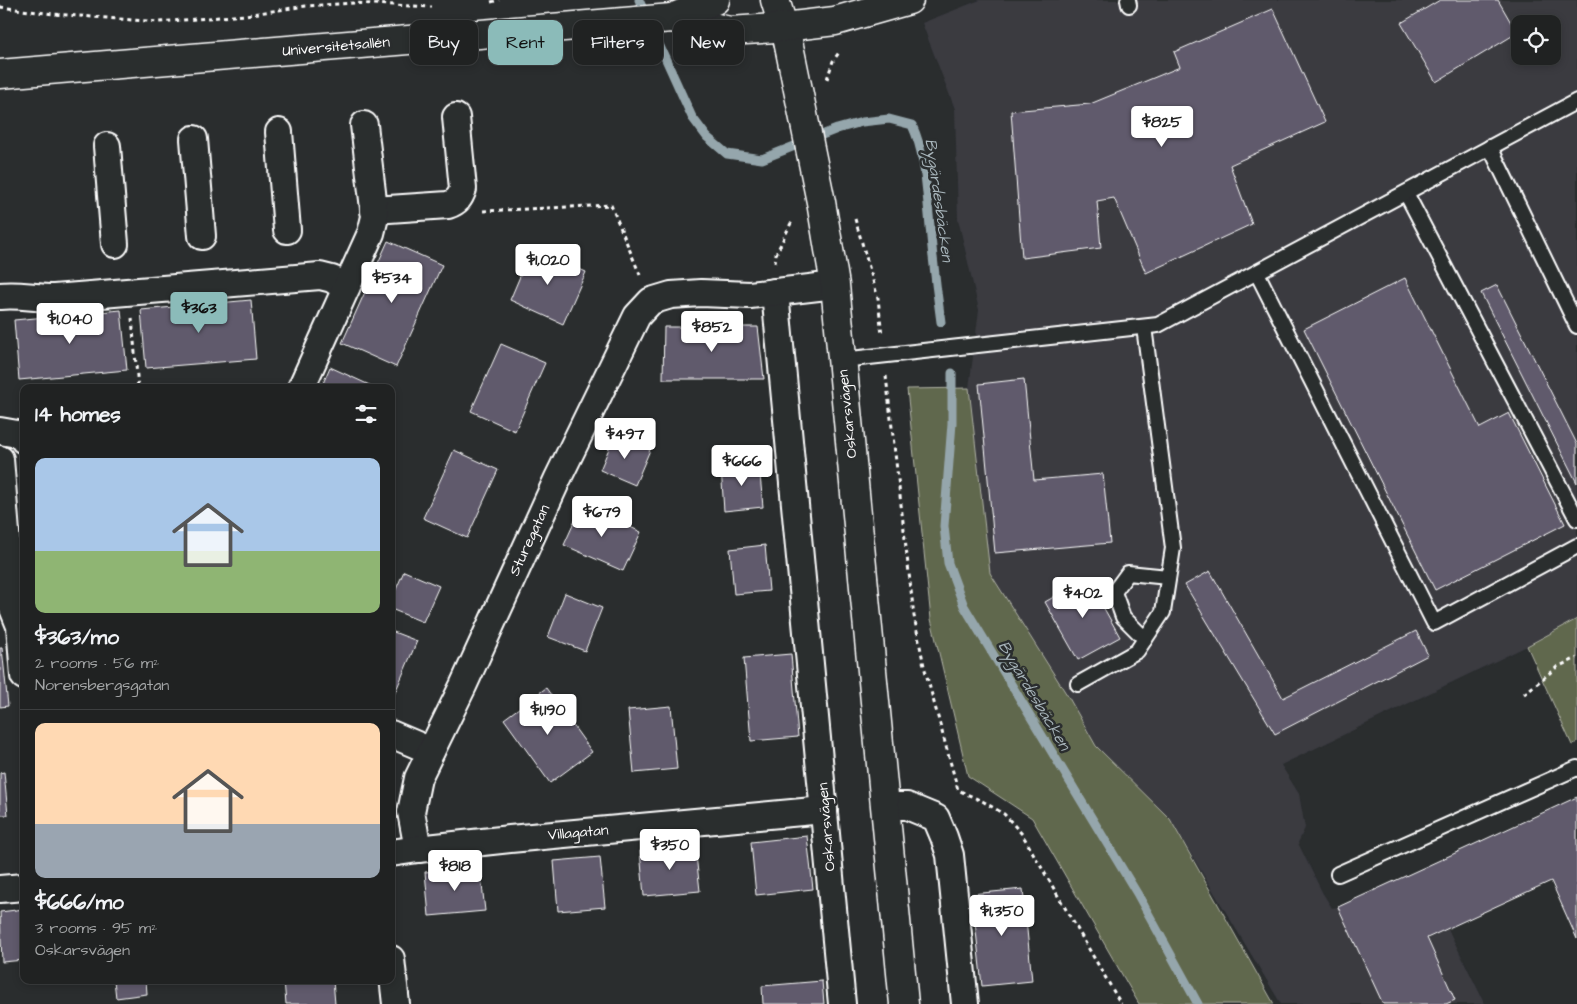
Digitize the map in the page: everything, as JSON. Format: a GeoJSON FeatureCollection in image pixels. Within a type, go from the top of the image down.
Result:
{"type":"FeatureCollection","features":[{"type":"Feature","properties":{"kind":"street","name":"Universitetsallén"},"geometry":{"type":"LineString","coordinates":[[0,74],[606,25],[672,18],[715,0]]}},
{"type":"Feature","properties":{"kind":"street","name":"Oskarsvägen"},"geometry":{"type":"LineString","coordinates":[[775,0],[788,41],[804,116],[835,285],[904,1004]]}},
{"type":"Feature","properties":{"kind":"street","name":"Universitetsallén"},"geometry":{"type":"LineString","coordinates":[[672,18],[730,31],[783,27],[835,21],[909,0]]}},
{"type":"Feature","properties":{"kind":"street"},"geometry":{"type":"LineString","coordinates":[[374,210],[448,205],[455,203],[460,198],[463,189],[456,117]]}},
{"type":"Feature","properties":{"kind":"street"},"geometry":{"type":"LineString","coordinates":[[302,384],[371,233],[375,217],[364,125]]}},
{"type":"Feature","properties":{"kind":"street"},"geometry":{"type":"LineString","coordinates":[[279,132],[288,230]]}},
{"type":"Feature","properties":{"kind":"street"},"geometry":{"type":"LineString","coordinates":[[194,139],[202,236]]}},
{"type":"Feature","properties":{"kind":"street"},"geometry":{"type":"LineString","coordinates":[[107,146],[115,244]]}},
{"type":"Feature","properties":{"kind":"street"},"geometry":{"type":"LineString","coordinates":[[0,296],[54,298],[320,276],[332,279],[346,288]]}},
{"type":"Feature","properties":{"kind":"street"},"geometry":{"type":"LineString","coordinates":[[651,301],[671,295],[701,293],[750,295],[835,285]]}},
{"type":"Feature","properties":{"kind":"street","name":"Oskarsvägen"},"geometry":{"type":"LineString","coordinates":[[775,292],[842,1004]]}},
{"type":"Feature","properties":{"kind":"street","name":"Sturegatan"},"geometry":{"type":"LineString","coordinates":[[418,849],[411,812],[418,778],[463,686],[558,478],[633,324],[637,316],[651,301]]}},
{"type":"Feature","properties":{"kind":"street"},"geometry":{"type":"LineString","coordinates":[[0,431],[20,435]]}},
{"type":"Feature","properties":{"kind":"street"},"geometry":{"type":"LineString","coordinates":[[0,459],[12,606],[20,646]]}},
{"type":"Feature","properties":{"kind":"street"},"geometry":{"type":"LineString","coordinates":[[395,736],[431,751]]}},
{"type":"Feature","properties":{"kind":"street"},"geometry":{"type":"LineString","coordinates":[[885,806],[907,806],[936,818],[944,837],[950,855],[965,1004]]}},
{"type":"Feature","properties":{"kind":"street","name":"Villagatan"},"geometry":{"type":"LineString","coordinates":[[395,852],[510,839],[824,810]]}},
{"type":"Feature","properties":{"kind":"street"},"geometry":{"type":"LineString","coordinates":[[0,889],[20,887]]}},
{"type":"Feature","properties":{"kind":"street"},"geometry":{"type":"LineString","coordinates":[[394,984],[396,1004]]}},
{"type":"Feature","properties":{"kind":"lane"},"geometry":{"type":"LineString","coordinates":[[842,360],[1158,325],[1577,101]]}},
{"type":"Feature","properties":{"kind":"lane"},"geometry":{"type":"LineString","coordinates":[[1490,148],[1577,326]]}},
{"type":"Feature","properties":{"kind":"lane"},"geometry":{"type":"LineString","coordinates":[[1406,192],[1577,519]]}},
{"type":"Feature","properties":{"kind":"lane"},"geometry":{"type":"LineString","coordinates":[[1256,273],[1434,623],[1577,546]]}},
{"type":"Feature","properties":{"kind":"lane"},"geometry":{"type":"LineString","coordinates":[[1078,684],[1137,651],[1163,612],[1173,548],[1144,327]]}},
{"type":"Feature","properties":{"kind":"lane"},"geometry":{"type":"LineString","coordinates":[[1145,639],[1123,617],[1114,592],[1128,574],[1168,578]]}},
{"type":"Feature","properties":{"kind":"lane"},"geometry":{"type":"LineString","coordinates":[[1338,874],[1577,768]]}},
{"type":"Feature","properties":{"kind":"path"},"geometry":{"type":"LineString","coordinates":[[482,4],[499,0]]}},
{"type":"Feature","properties":{"kind":"path"},"geometry":{"type":"LineString","coordinates":[[0,7],[54,14],[159,22],[245,15],[306,6],[344,4],[438,7]]}},
{"type":"Feature","properties":{"kind":"path"},"geometry":{"type":"LineString","coordinates":[[827,84],[827,75],[841,48]]}},
{"type":"Feature","properties":{"kind":"path"},"geometry":{"type":"LineString","coordinates":[[477,212],[611,205],[651,301]]}},
{"type":"Feature","properties":{"kind":"path"},"geometry":{"type":"LineString","coordinates":[[854,215],[878,298],[882,338]]}},
{"type":"Feature","properties":{"kind":"path"},"geometry":{"type":"LineString","coordinates":[[887,380],[914,616],[924,666],[958,790],[1004,814],[1022,834],[1121,1004]]}},
{"type":"Feature","properties":{"kind":"path"},"geometry":{"type":"LineString","coordinates":[[1524,694],[1557,668],[1577,658]]}},
{"type":"Feature","properties":{"kind":"shaded area"},"geometry":{"type":"Polygon","coordinates":[[[980,0],[1577,0],[1577,619],[1527,646],[1281,765],[1299,794],[1305,828],[1298,843],[1332,908],[1338,907],[1365,966],[1448,929],[1485,1004],[1281,1004],[1170,819],[1096,746],[1069,698],[990,573],[969,388],[979,310],[958,219],[955,109],[922,23],[980,0]]]}},
{"type":"Feature","properties":{"kind":"green space"},"geometry":{"type":"Polygon","coordinates":[[[969,388],[990,573],[1069,698],[1096,746],[1170,819],[1274,1004],[1139,1004],[1032,818],[968,776],[931,619],[907,389],[969,388]]]}},
{"type":"Feature","properties":{"kind":"green space"},"geometry":{"type":"Polygon","coordinates":[[[1577,619],[1577,742],[1572,745],[1527,646],[1577,619]]]}},
{"type":"Feature","properties":{"kind":"building"},"geometry":{"type":"Polygon","coordinates":[[[1440,0],[1498,0],[1511,23],[1511,37],[1436,82],[1401,23],[1440,0]]]}},
{"type":"Feature","properties":{"kind":"building"},"geometry":{"type":"Polygon","coordinates":[[[1273,9],[1325,122],[1230,165],[1252,224],[1146,273],[1114,198],[1097,201],[1101,248],[1022,258],[1011,111],[1090,104],[1180,67],[1174,52],[1273,9]]]}},
{"type":"Feature","properties":{"kind":"building"},"geometry":{"type":"Polygon","coordinates":[[[388,241],[442,265],[396,367],[342,343],[388,241]]]}},
{"type":"Feature","properties":{"kind":"building"},"geometry":{"type":"Polygon","coordinates":[[[532,248],[586,272],[563,324],[510,300],[532,248]]]}},
{"type":"Feature","properties":{"kind":"building"},"geometry":{"type":"Polygon","coordinates":[[[1405,278],[1480,428],[1509,413],[1565,524],[1435,590],[1304,329],[1405,278]]]}},
{"type":"Feature","properties":{"kind":"building"},"geometry":{"type":"Polygon","coordinates":[[[1497,285],[1577,444],[1577,483],[1481,293],[1497,285]]]}},
{"type":"Feature","properties":{"kind":"building"},"geometry":{"type":"Polygon","coordinates":[[[251,300],[256,359],[146,368],[141,310],[251,300]]]}},
{"type":"Feature","properties":{"kind":"building"},"geometry":{"type":"Polygon","coordinates":[[[121,310],[127,370],[19,380],[14,320],[121,310]]]}},
{"type":"Feature","properties":{"kind":"building"},"geometry":{"type":"Polygon","coordinates":[[[664,327],[758,327],[764,379],[663,379],[664,327]]]}},
{"type":"Feature","properties":{"kind":"building"},"geometry":{"type":"Polygon","coordinates":[[[501,344],[545,363],[515,431],[471,411],[501,344]]]}},
{"type":"Feature","properties":{"kind":"building"},"geometry":{"type":"Polygon","coordinates":[[[330,367],[367,384],[323,384],[330,367]]]}},
{"type":"Feature","properties":{"kind":"building"},"geometry":{"type":"Polygon","coordinates":[[[1024,379],[1034,480],[1103,474],[1110,543],[995,553],[979,384],[1024,379]]]}},
{"type":"Feature","properties":{"kind":"building"},"geometry":{"type":"Polygon","coordinates":[[[615,434],[650,450],[635,485],[600,470],[615,434]]]}},
{"type":"Feature","properties":{"kind":"building"},"geometry":{"type":"Polygon","coordinates":[[[454,450],[498,470],[467,538],[423,518],[454,450]]]}},
{"type":"Feature","properties":{"kind":"building"},"geometry":{"type":"Polygon","coordinates":[[[759,464],[763,507],[724,511],[721,467],[759,464]]]}},
{"type":"Feature","properties":{"kind":"building"},"geometry":{"type":"Polygon","coordinates":[[[582,505],[641,532],[623,571],[564,545],[582,505]]]}},
{"type":"Feature","properties":{"kind":"building"},"geometry":{"type":"Polygon","coordinates":[[[765,545],[769,591],[734,594],[730,549],[765,545]]]}},
{"type":"Feature","properties":{"kind":"building"},"geometry":{"type":"Polygon","coordinates":[[[404,571],[439,586],[423,622],[395,611],[395,592],[404,571]]]}},
{"type":"Feature","properties":{"kind":"building"},"geometry":{"type":"Polygon","coordinates":[[[1210,571],[1283,698],[1416,631],[1428,655],[1275,734],[1185,585],[1210,571]]]}},
{"type":"Feature","properties":{"kind":"building"},"geometry":{"type":"Polygon","coordinates":[[[1087,578],[1120,637],[1078,660],[1045,602],[1087,578]]]}},
{"type":"Feature","properties":{"kind":"building"},"geometry":{"type":"Polygon","coordinates":[[[565,593],[602,608],[585,651],[548,637],[565,593]]]}},
{"type":"Feature","properties":{"kind":"building"},"geometry":{"type":"Polygon","coordinates":[[[395,633],[417,641],[395,693],[395,633]]]}},
{"type":"Feature","properties":{"kind":"building"},"geometry":{"type":"Polygon","coordinates":[[[0,648],[2,648],[8,706],[0,707],[0,648]]]}},
{"type":"Feature","properties":{"kind":"building"},"geometry":{"type":"Polygon","coordinates":[[[791,654],[798,737],[751,741],[744,658],[791,654]]]}},
{"type":"Feature","properties":{"kind":"building"},"geometry":{"type":"Polygon","coordinates":[[[546,688],[592,752],[550,783],[504,719],[546,688]]]}},
{"type":"Feature","properties":{"kind":"building"},"geometry":{"type":"Polygon","coordinates":[[[671,706],[677,769],[634,773],[628,710],[671,706]]]}},
{"type":"Feature","properties":{"kind":"building"},"geometry":{"type":"Polygon","coordinates":[[[4,772],[8,815],[0,815],[0,773],[4,772]]]}},
{"type":"Feature","properties":{"kind":"building"},"geometry":{"type":"Polygon","coordinates":[[[1577,797],[1577,939],[1551,881],[1427,938],[1455,1000],[1446,1004],[1383,1004],[1338,907],[1577,797]]]}},
{"type":"Feature","properties":{"kind":"building"},"geometry":{"type":"Polygon","coordinates":[[[807,836],[813,889],[756,895],[751,842],[807,836]]]}},
{"type":"Feature","properties":{"kind":"building"},"geometry":{"type":"Polygon","coordinates":[[[695,846],[700,891],[644,896],[640,851],[695,846]]]}},
{"type":"Feature","properties":{"kind":"building"},"geometry":{"type":"Polygon","coordinates":[[[600,857],[605,907],[558,911],[554,861],[600,857]]]}},
{"type":"Feature","properties":{"kind":"building"},"geometry":{"type":"Polygon","coordinates":[[[480,867],[485,911],[429,916],[425,872],[480,867]]]}},
{"type":"Feature","properties":{"kind":"building"},"geometry":{"type":"Polygon","coordinates":[[[1023,889],[1032,981],[982,986],[972,894],[1023,889]]]}},
{"type":"Feature","properties":{"kind":"building"},"geometry":{"type":"Polygon","coordinates":[[[20,910],[20,960],[2,962],[0,912],[20,910]]]}},
{"type":"Feature","properties":{"kind":"building"},"geometry":{"type":"Polygon","coordinates":[[[822,981],[824,1004],[763,1004],[762,986],[822,981]]]}},
{"type":"Feature","properties":{"kind":"building"},"geometry":{"type":"Polygon","coordinates":[[[114,984],[146,984],[147,994],[116,998],[114,984]]]}},
{"type":"Feature","properties":{"kind":"building"},"geometry":{"type":"Polygon","coordinates":[[[284,984],[333,984],[335,1004],[286,1004],[284,984]]]}},
{"type":"Feature","properties":{"kind":"waterway","name":"Bygärdesbäcken"},"geometry":{"type":"LineString","coordinates":[[639,0],[692,117],[707,137],[727,154],[762,159],[837,129],[862,122],[889,119],[912,125],[920,147],[924,169],[941,322]]}},
{"type":"Feature","properties":{"kind":"waterway","name":"Bygärdesbäcken"},"geometry":{"type":"LineString","coordinates":[[952,373],[952,423],[944,526],[948,563],[964,606],[1138,895],[1198,1004]]}}]}
